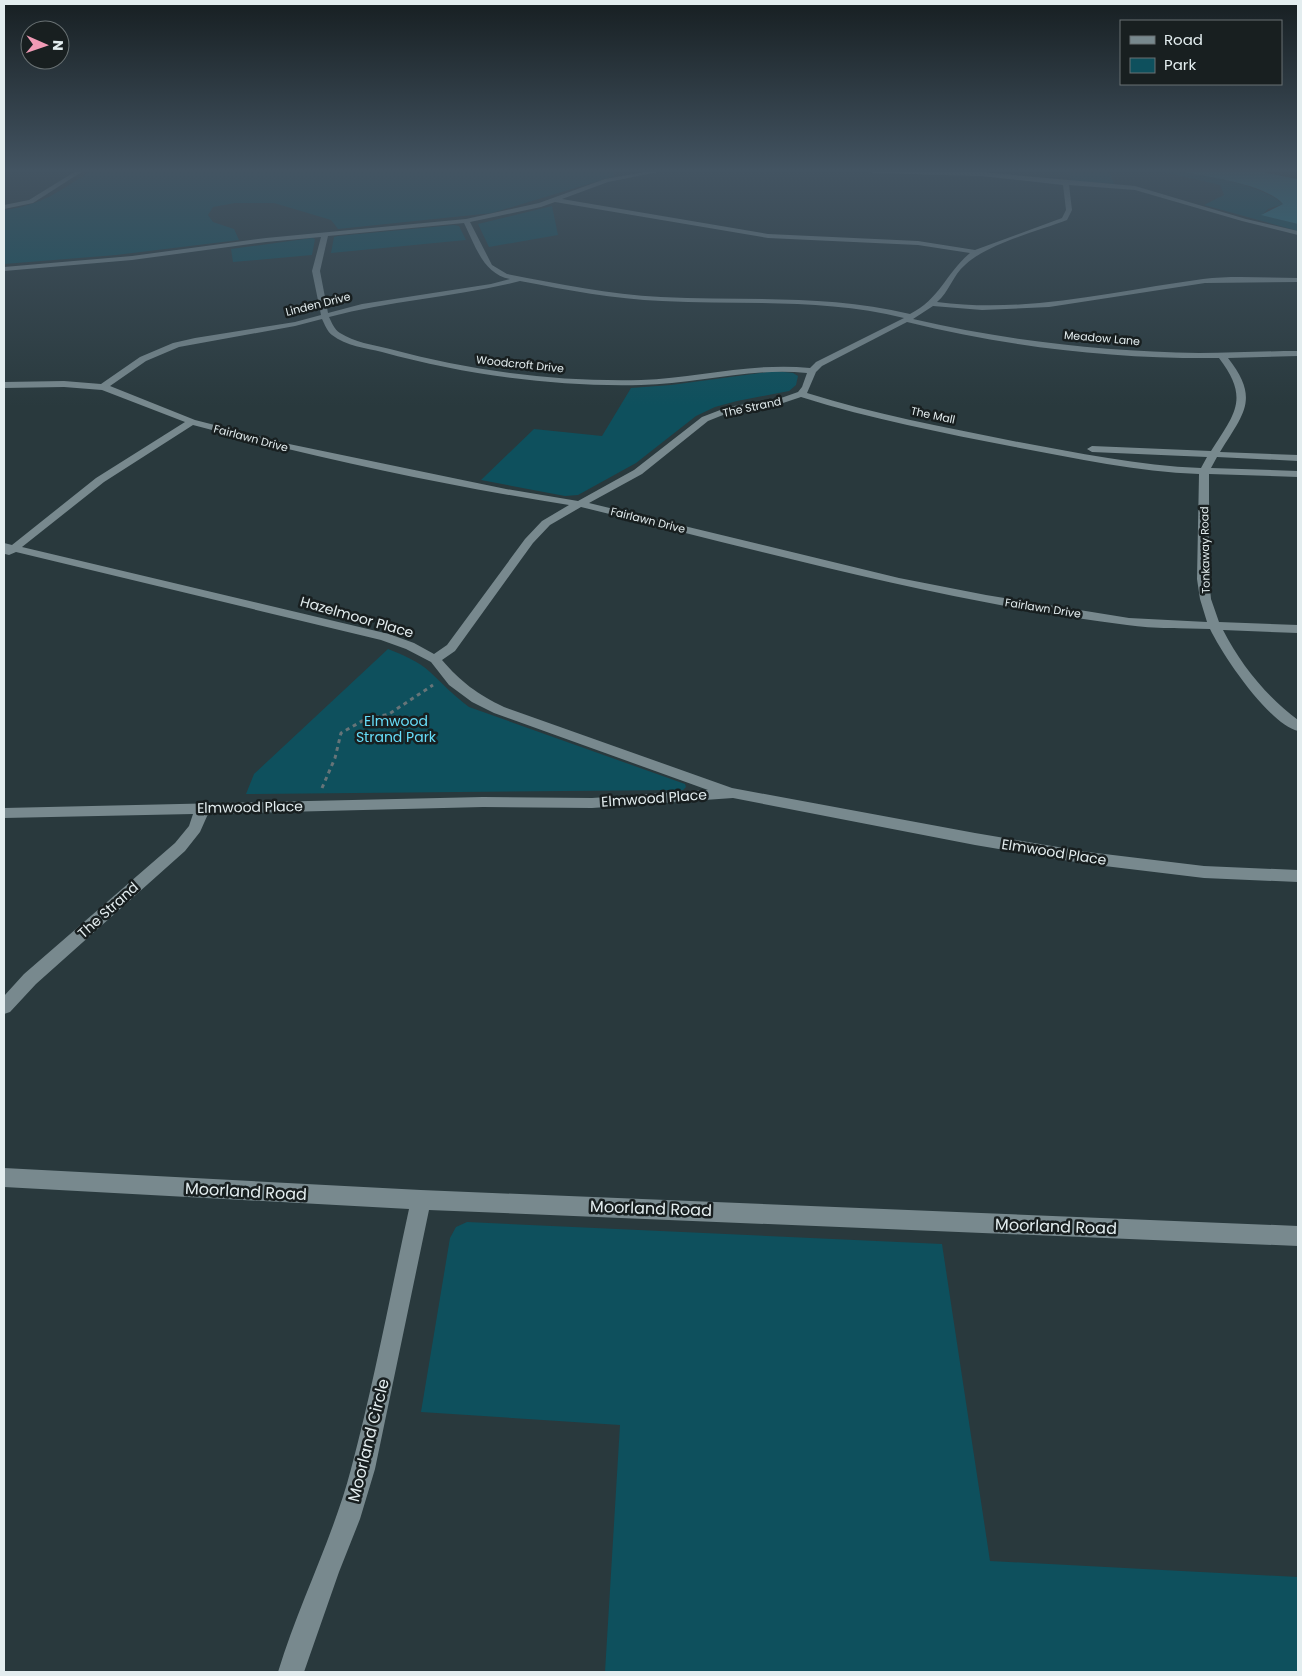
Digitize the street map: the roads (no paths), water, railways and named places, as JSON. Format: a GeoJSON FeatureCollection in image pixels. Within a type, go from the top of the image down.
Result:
{"type":"FeatureCollection","features":[{"type":"Feature","properties":{"kind":"street"},"geometry":{"type":"LineString","coordinates":[[4,269],[132,258],[197,249]]}},
{"type":"Feature","properties":{"kind":"street","name":"Woodcroft Drive"},"geometry":{"type":"LineString","coordinates":[[321,249],[316,271],[325,316],[330,328],[351,340],[434,363],[500,375],[626,382],[685,380],[767,368],[793,368],[812,371]]}},
{"type":"Feature","properties":{"kind":"street"},"geometry":{"type":"LineString","coordinates":[[480,249],[489,266],[505,276],[520,279]]}},
{"type":"Feature","properties":{"kind":"street"},"geometry":{"type":"LineString","coordinates":[[958,249],[976,252]]}},
{"type":"Feature","properties":{"kind":"street"},"geometry":{"type":"LineString","coordinates":[[801,394],[806,388],[812,371],[829,358],[909,319],[932,304],[948,286],[960,265],[976,252],[984,249]]}},
{"type":"Feature","properties":{"kind":"street","name":"Linden Drive"},"geometry":{"type":"LineString","coordinates":[[103,387],[143,359],[176,345],[219,335],[295,324],[362,306],[491,286],[520,279]]}},
{"type":"Feature","properties":{"kind":"street","name":"Meadow Lane"},"geometry":{"type":"LineString","coordinates":[[520,279],[606,294],[642,298],[807,300],[843,303],[866,306],[909,319],[966,332],[1045,344],[1128,352],[1222,356],[1298,353]]}},
{"type":"Feature","properties":{"kind":"street"},"geometry":{"type":"LineString","coordinates":[[932,304],[982,308],[1051,305],[1205,281],[1298,280]]}},
{"type":"Feature","properties":{"kind":"street"},"geometry":{"type":"LineString","coordinates":[[1204,472],[1237,420],[1243,399],[1234,373],[1222,356]]}},
{"type":"Feature","properties":{"kind":"street","name":"Fairlawn Drive"},"geometry":{"type":"LineString","coordinates":[[4,385],[50,384],[103,387],[192,422],[288,447],[498,491],[580,504],[899,581],[986,600],[1129,622],[1298,629]]}},
{"type":"Feature","properties":{"kind":"street","name":"The Mall"},"geometry":{"type":"LineString","coordinates":[[801,394],[842,407],[918,426],[1021,446],[1061,451],[1084,457],[1204,472],[1298,474]]}},
{"type":"Feature","properties":{"kind":"street","name":"The Strand"},"geometry":{"type":"LineString","coordinates":[[435,659],[450,648],[529,541],[546,523],[638,472],[705,419],[731,410],[783,400],[801,394]]}},
{"type":"Feature","properties":{"kind":"street"},"geometry":{"type":"LineString","coordinates":[[7,550],[100,480],[192,422]]}},
{"type":"Feature","properties":{"kind":"street","name":"The Mall"},"geometry":{"type":"LineString","coordinates":[[1061,451],[1084,449],[1298,458]]}},
{"type":"Feature","properties":{"kind":"street","name":"Tonkaway Road"},"geometry":{"type":"LineString","coordinates":[[1204,472],[1205,595],[1208,608],[1216,626],[1245,676],[1264,698],[1298,727]]}},
{"type":"Feature","properties":{"kind":"street","name":"Hazelmoor Place"},"geometry":{"type":"LineString","coordinates":[[7,550],[385,638],[410,646],[435,659],[447,674],[476,699],[499,710],[733,793]]}},
{"type":"Feature","properties":{"kind":"street","name":"Elmwood Place"},"geometry":{"type":"LineString","coordinates":[[4,813],[483,802],[592,803],[733,793],[975,839],[1088,858],[1204,872],[1298,876]]}},
{"type":"Feature","properties":{"kind":"street","name":"The Strand"},"geometry":{"type":"LineString","coordinates":[[4,1007],[30,979],[180,846],[195,828],[203,808]]}},
{"type":"Feature","properties":{"kind":"street","name":"Moorland Road"},"geometry":{"type":"LineString","coordinates":[[4,1177],[421,1200],[1298,1236]]}},
{"type":"Feature","properties":{"kind":"street","name":"Moorland Circle"},"geometry":{"type":"LineString","coordinates":[[291,1672],[326,1572],[348,1519],[363,1469],[421,1200]]}},
{"type":"Feature","properties":{"kind":"park label","name":"Elmwood Strand Park"},"geometry":{"type":"Point","coordinates":[396,730]}}]}
